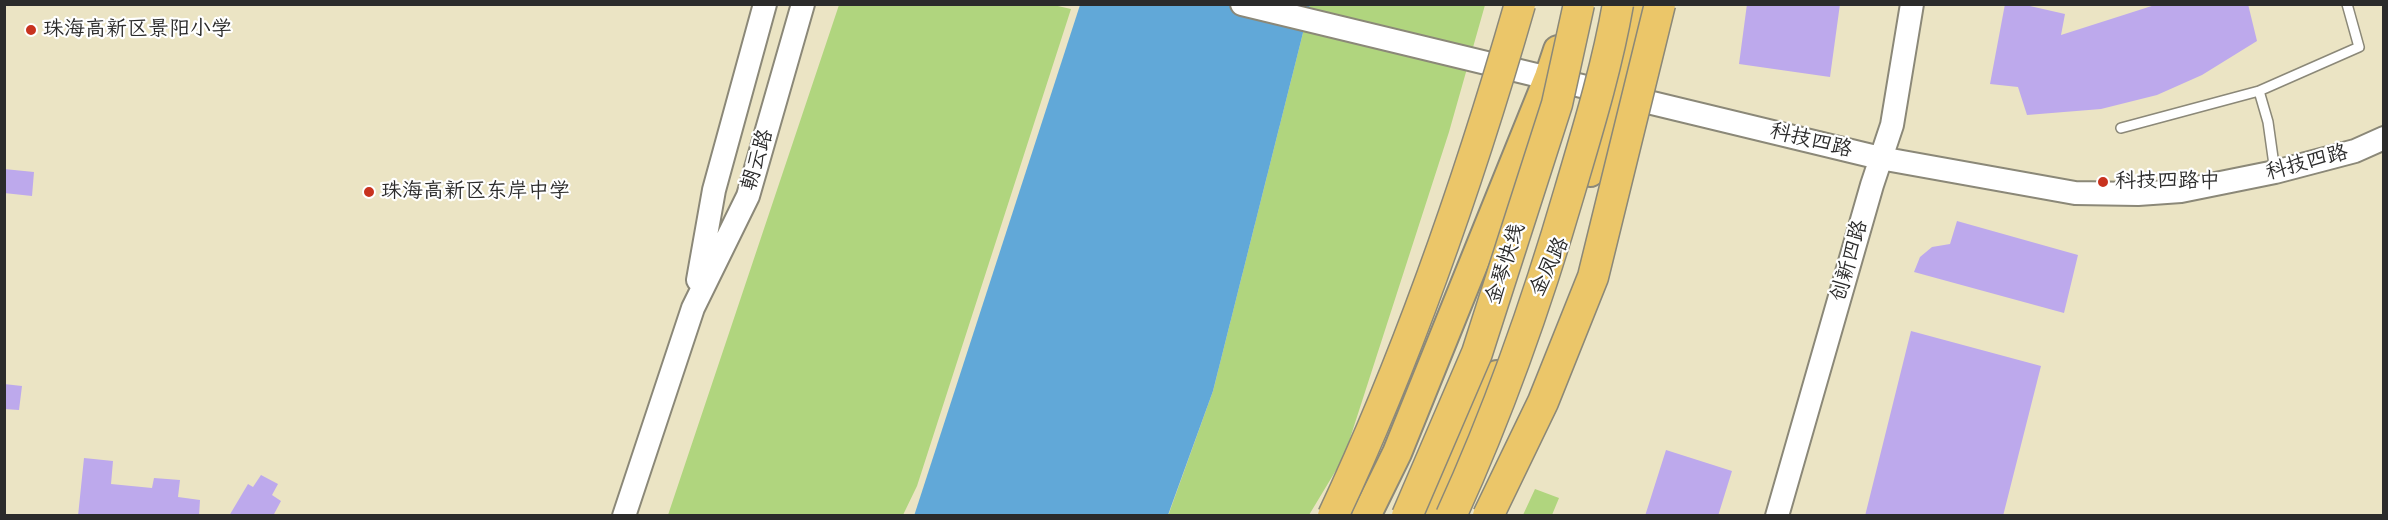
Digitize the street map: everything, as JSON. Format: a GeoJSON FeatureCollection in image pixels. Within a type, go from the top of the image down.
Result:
{"type":"FeatureCollection","features":[{"type":"Feature","properties":{"kind":"highway"},"geometry":{"type":"LineString","coordinates":[[1333,516],[1414,325],[1468,170],[1520,4]]}},
{"type":"Feature","properties":{"kind":"highway","name":"金琴快线"},"geometry":{"type":"LineString","coordinates":[[1407,516],[1477,353],[1557,104],[1579,4]]}},
{"type":"Feature","properties":{"kind":"highway","name":"金琴快线"},"geometry":{"type":"LineString","coordinates":[[1451,516],[1508,376],[1552,250],[1595,106],[1618,4]]}},
{"type":"Feature","properties":{"kind":"highway"},"geometry":{"type":"LineString","coordinates":[[1488,516],[1543,402],[1593,276],[1660,4]]}},
{"type":"Feature","properties":{"kind":"main road"},"geometry":{"type":"LineString","coordinates":[[1366,516],[1397,453],[1549,77],[1571,4]]}},
{"type":"Feature","properties":{"kind":"main road","name":"金凤路"},"geometry":{"type":"LineString","coordinates":[[1428,516],[1576,214],[1615,93],[1638,4]]}},
{"type":"Feature","properties":{"kind":"street","name":"朝云路"},"geometry":{"type":"LineString","coordinates":[[693,308],[714,189],[765,4]]}},
{"type":"Feature","properties":{"kind":"street","name":"朝云路"},"geometry":{"type":"LineString","coordinates":[[624,516],[693,308],[748,196],[803,4]]}},
{"type":"Feature","properties":{"kind":"street","name":"科技四路"},"geometry":{"type":"LineString","coordinates":[[1242,4],[1880,158],[2075,193],[2138,194],[2181,191],[2276,172],[2355,151],[2384,138]]}},
{"type":"Feature","properties":{"kind":"street","name":"创新四路"},"geometry":{"type":"LineString","coordinates":[[1778,516],[1880,158],[1892,125],[1912,4]]}},
{"type":"Feature","properties":{"kind":"lane"},"geometry":{"type":"LineString","coordinates":[[2121,128],[2259,91],[2359,47],[2347,4]]}},
{"type":"Feature","properties":{"kind":"lane"},"geometry":{"type":"LineString","coordinates":[[2259,91],[2268,122],[2276,172]]}},
{"type":"Feature","properties":{"kind":"green space"},"geometry":{"type":"Polygon","coordinates":[[[1049,4],[1071,9],[917,486],[903,515],[668,515],[839,5],[1049,4]]]}},
{"type":"Feature","properties":{"kind":"green space"},"geometry":{"type":"Polygon","coordinates":[[[1310,5],[1485,5],[1449,132],[1344,457],[1309,515],[1168,516],[1213,391],[1310,5]]]}},
{"type":"Feature","properties":{"kind":"green space"},"geometry":{"type":"Polygon","coordinates":[[[1535,489],[1559,498],[1552,515],[1523,515],[1535,489]]]}},
{"type":"Feature","properties":{"kind":"water"},"geometry":{"type":"Polygon","coordinates":[[[1080,5],[1310,5],[1213,391],[1168,515],[914,516],[1080,5]]]}},
{"type":"Feature","properties":{"kind":"building"},"geometry":{"type":"Polygon","coordinates":[[[1747,4],[1840,4],[1830,77],[1739,64],[1747,4]]]}},
{"type":"Feature","properties":{"kind":"building"},"geometry":{"type":"Polygon","coordinates":[[[2005,4],[2021,4],[2065,14],[2061,35],[2158,4],[2248,4],[2257,41],[2202,75],[2157,95],[2101,109],[2027,115],[2018,87],[1990,84],[2005,4]]]}},
{"type":"Feature","properties":{"kind":"building"},"geometry":{"type":"Polygon","coordinates":[[[4,169],[34,172],[32,196],[4,193],[4,169]]]}},
{"type":"Feature","properties":{"kind":"building"},"geometry":{"type":"Polygon","coordinates":[[[1957,221],[2078,255],[2064,313],[1914,272],[1920,257],[1932,247],[1950,244],[1957,221]]]}},
{"type":"Feature","properties":{"kind":"building"},"geometry":{"type":"Polygon","coordinates":[[[1911,331],[2041,366],[2003,516],[1865,516],[1911,331]]]}},
{"type":"Feature","properties":{"kind":"building"},"geometry":{"type":"Polygon","coordinates":[[[4,384],[22,386],[19,410],[4,409],[4,384]]]}},
{"type":"Feature","properties":{"kind":"building"},"geometry":{"type":"Polygon","coordinates":[[[1666,450],[1732,471],[1718,516],[1645,516],[1666,450]]]}},
{"type":"Feature","properties":{"kind":"building"},"geometry":{"type":"Polygon","coordinates":[[[84,458],[113,461],[111,484],[152,488],[154,478],[180,480],[178,497],[200,500],[199,516],[78,516],[84,458]]]}},
{"type":"Feature","properties":{"kind":"building"},"geometry":{"type":"Polygon","coordinates":[[[261,475],[278,484],[272,495],[281,501],[273,516],[229,516],[248,484],[253,487],[261,475]]]}},
{"type":"Feature","properties":{"kind":"place","name":"珠海高新区景阳小学"},"geometry":{"type":"Point","coordinates":[31,30]}},
{"type":"Feature","properties":{"kind":"place","name":"科技四路中"},"geometry":{"type":"Point","coordinates":[2103,182]}},
{"type":"Feature","properties":{"kind":"place","name":"珠海高新区东岸中学"},"geometry":{"type":"Point","coordinates":[369,192]}}]}
